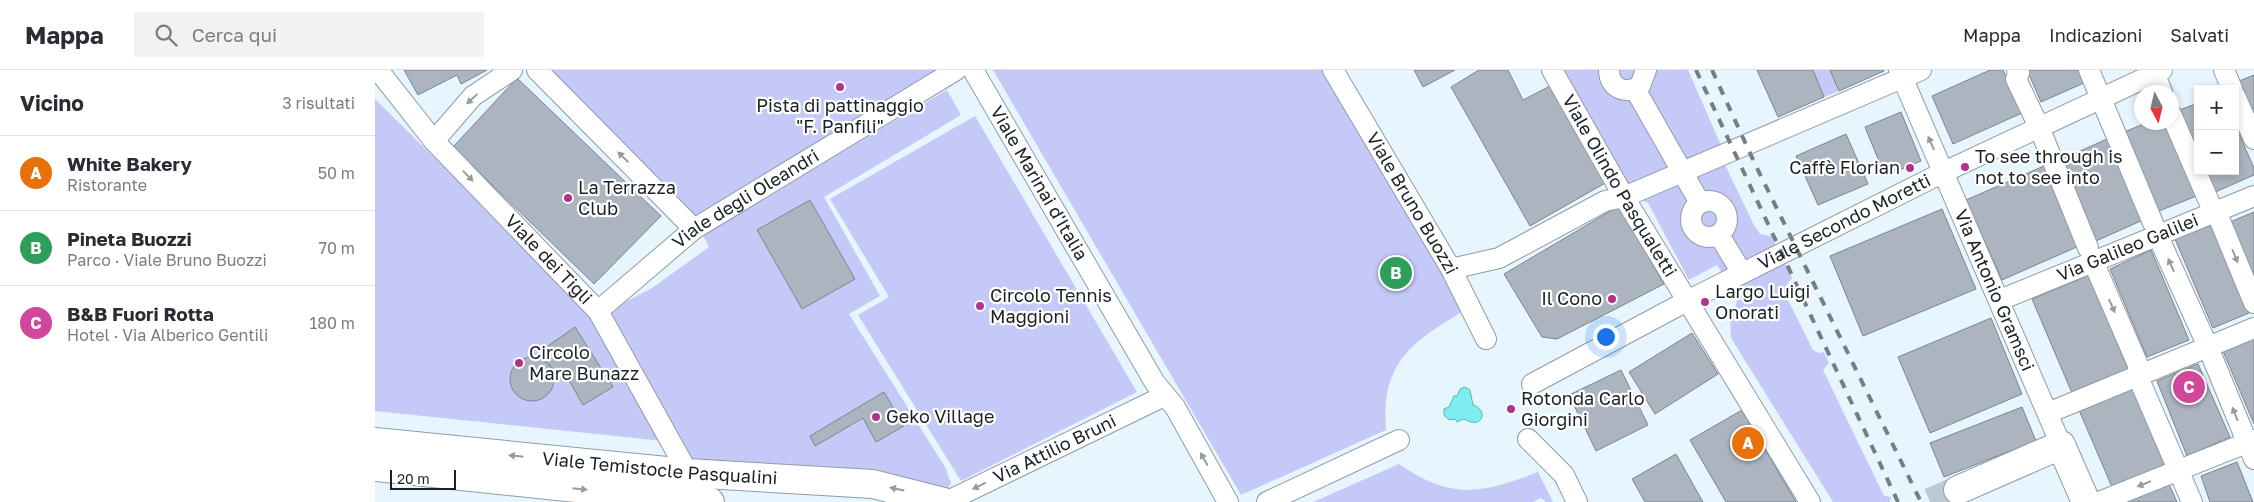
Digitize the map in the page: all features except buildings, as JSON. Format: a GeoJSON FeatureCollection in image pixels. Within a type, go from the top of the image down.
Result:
{"type":"FeatureCollection","features":[{"type":"Feature","properties":{"kind":"street","name":"Viale dei Tigli"},"geometry":{"type":"LineString","coordinates":[[377,70],[435,141],[598,311],[687,473],[694,482],[694,492],[698,501]]}},
{"type":"Feature","properties":{"kind":"street"},"geometry":{"type":"LineString","coordinates":[[435,141],[473,96],[512,70]]}},
{"type":"Feature","properties":{"kind":"street"},"geometry":{"type":"LineString","coordinates":[[537,70],[694,229]]}},
{"type":"Feature","properties":{"kind":"street","name":"Viale degli Oleandri"},"geometry":{"type":"LineString","coordinates":[[598,311],[694,229],[956,70]]}},
{"type":"Feature","properties":{"kind":"street","name":"Viale Marinai d'Italia"},"geometry":{"type":"LineString","coordinates":[[973,70],[1164,396],[1175,407],[1228,502]]}},
{"type":"Feature","properties":{"kind":"street","name":"Viale Bruno Buozzi"},"geometry":{"type":"LineString","coordinates":[[1333,70],[1451,269],[1486,339]]}},
{"type":"Feature","properties":{"kind":"street","name":"Viale Olindo Pasqualetti"},"geometry":{"type":"LineString","coordinates":[[1552,70],[1624,197],[1810,502]]}},
{"type":"Feature","properties":{"kind":"street"},"geometry":{"type":"LineString","coordinates":[[1609,70],[1610,78],[1617,88],[1623,90],[1635,89],[1644,80],[1646,70]]}},
{"type":"Feature","properties":{"kind":"street"},"geometry":{"type":"LineString","coordinates":[[1451,269],[1499,258],[1605,201],[1624,197],[1901,74],[1921,70]]}},
{"type":"Feature","properties":{"kind":"street"},"geometry":{"type":"LineString","coordinates":[[2089,70],[2155,229],[2252,447],[2179,471],[2099,502]]}},
{"type":"Feature","properties":{"kind":"street"},"geometry":{"type":"LineString","coordinates":[[2224,70],[2230,85]]}},
{"type":"Feature","properties":{"kind":"street"},"geometry":{"type":"LineString","coordinates":[[2156,71],[2160,85]]}},
{"type":"Feature","properties":{"kind":"street","name":"Viale Secondo Moretti"},"geometry":{"type":"LineString","coordinates":[[1532,384],[1742,273],[1944,172],[2101,99],[2156,71]]}},
{"type":"Feature","properties":{"kind":"street"},"geometry":{"type":"LineString","coordinates":[[2014,73],[2039,127],[2090,255],[2138,366],[2138,377],[2192,502]]}},
{"type":"Feature","properties":{"kind":"street","name":"Via Antonio Gramsci"},"geometry":{"type":"LineString","coordinates":[[1901,74],[2086,502]]}},
{"type":"Feature","properties":{"kind":"street"},"geometry":{"type":"LineString","coordinates":[[1635,89],[1700,203],[1695,207],[1691,218],[1694,229],[1697,233],[1708,238],[1719,235],[1742,273]]}},
{"type":"Feature","properties":{"kind":"street"},"geometry":{"type":"LineString","coordinates":[[2239,105],[2254,139]]}},
{"type":"Feature","properties":{"kind":"street"},"geometry":{"type":"LineString","coordinates":[[2178,130],[2254,303]]}},
{"type":"Feature","properties":{"kind":"street","name":"Via Galileo Galilei"},"geometry":{"type":"LineString","coordinates":[[2000,300],[2090,255],[2213,207],[2254,196]]}},
{"type":"Feature","properties":{"kind":"street"},"geometry":{"type":"LineString","coordinates":[[2048,413],[2254,328]]}},
{"type":"Feature","properties":{"kind":"street","name":"Via Attilio Bruni"},"geometry":{"type":"LineString","coordinates":[[945,502],[1164,396]]}},
{"type":"Feature","properties":{"kind":"street"},"geometry":{"type":"LineString","coordinates":[[1528,439],[1564,475],[1577,502]]}},
{"type":"Feature","properties":{"kind":"street"},"geometry":{"type":"LineString","coordinates":[[1267,502],[1399,440]]}},
{"type":"Feature","properties":{"kind":"street","name":"Viale Temistocle Pasqualini"},"geometry":{"type":"LineString","coordinates":[[375,442],[687,473],[873,484],[945,502]]}},
{"type":"Feature","properties":{"kind":"street"},"geometry":{"type":"LineString","coordinates":[[1963,496],[2061,445]]}},
{"type":"Feature","properties":{"kind":"street","name":"Viale Temistocle Pasqualini"},"geometry":{"type":"LineString","coordinates":[[375,467],[698,501]]}},
{"type":"Feature","properties":{"kind":"shaded area"},"geometry":{"type":"Polygon","coordinates":[[[552,70],[945,70],[693,220],[552,70]]]}},
{"type":"Feature","properties":{"kind":"shaded area"},"geometry":{"type":"Polygon","coordinates":[[[993,70],[1333,70],[1470,307],[1433,330],[1405,354],[1396,368],[1389,385],[1386,405],[1386,430],[1241,495],[993,70]]]}},
{"type":"Feature","properties":{"kind":"shaded area"},"geometry":{"type":"Polygon","coordinates":[[[1543,70],[1688,70],[1728,161],[1726,167],[1755,227],[1760,234],[1771,236],[1792,278],[1785,287],[1785,294],[1813,350],[1819,353],[1824,352],[1829,363],[1823,370],[1884,496],[1891,497],[1890,502],[1833,502],[1731,338],[1730,318],[1736,306],[1737,298],[1717,265],[1689,280],[1648,203],[1607,182],[1543,70]]]}},
{"type":"Feature","properties":{"kind":"shaded area"},"geometry":{"type":"Polygon","coordinates":[[[1813,70],[1830,70],[1839,91],[1824,97],[1813,70]]]}},
{"type":"Feature","properties":{"kind":"shaded area"},"geometry":{"type":"Polygon","coordinates":[[[947,90],[961,115],[824,197],[880,296],[849,314],[945,467],[951,483],[947,491],[688,461],[606,312],[652,288],[709,247],[702,233],[947,90]]]}},
{"type":"Feature","properties":{"kind":"shaded area"},"geometry":{"type":"Polygon","coordinates":[[[375,99],[591,312],[663,441],[375,411],[375,99]]]}},
{"type":"Feature","properties":{"kind":"shaded area","name":"Circolo Tennis Maggioni"},"geometry":{"type":"Polygon","coordinates":[[[975,116],[1137,392],[961,481],[858,315],[889,297],[830,199],[975,116]]]}},
{"type":"Feature","properties":{"kind":"shaded area"},"geometry":{"type":"Polygon","coordinates":[[[1465,387],[1470,390],[1473,405],[1482,413],[1482,417],[1478,422],[1464,419],[1457,422],[1455,419],[1449,420],[1444,415],[1444,409],[1449,407],[1460,389],[1465,387]]]}},
{"type":"Feature","properties":{"kind":"shaded area"},"geometry":{"type":"Polygon","coordinates":[[[1399,464],[1435,484],[1467,490],[1500,485],[1538,472],[1553,502],[1546,502],[1541,498],[1533,502],[1313,502],[1399,464]]]}},
{"type":"Feature","properties":{"kind":"tunnel"},"geometry":{"type":"LineString","coordinates":[[1930,502],[1958,490]]}},
{"type":"Feature","properties":{"kind":"railway"},"geometry":{"type":"LineString","coordinates":[[1696,70],[1898,502]]}},
{"type":"Feature","properties":{"kind":"railway"},"geometry":{"type":"LineString","coordinates":[[1712,70],[1755,164],[1921,502]]}},
{"type":"Feature","properties":{"kind":"place","name":"Pista di pattinaggio \"F. Panfili\""},"geometry":{"type":"Point","coordinates":[840,87]}},
{"type":"Feature","properties":{"kind":"place","name":"To see through is not to see into"},"geometry":{"type":"Point","coordinates":[1965,167]}},
{"type":"Feature","properties":{"kind":"place","name":"Caffè Florian"},"geometry":{"type":"Point","coordinates":[1910,168]}},
{"type":"Feature","properties":{"kind":"place","name":"La Terrazza Club"},"geometry":{"type":"Point","coordinates":[568,198]}},
{"type":"Feature","properties":{"kind":"place","name":"Pineta Buozzi"},"geometry":{"type":"Point","coordinates":[1396,273]}},
{"type":"Feature","properties":{"kind":"place","name":"Il Cono"},"geometry":{"type":"Point","coordinates":[1612,299]}},
{"type":"Feature","properties":{"kind":"place","name":"Largo Luigi Onorati"},"geometry":{"type":"Point","coordinates":[1705,302]}},
{"type":"Feature","properties":{"kind":"place","name":"Circolo Tennis Maggioni"},"geometry":{"type":"Point","coordinates":[980,306]}},
{"type":"Feature","properties":{"kind":"place","name":"Circolo Mare Bunazz"},"geometry":{"type":"Point","coordinates":[519,363]}},
{"type":"Feature","properties":{"kind":"place","name":"B&B Fuori Rotta"},"geometry":{"type":"Point","coordinates":[2189,387]}},
{"type":"Feature","properties":{"kind":"place","name":"Rotonda Carlo Giorgini"},"geometry":{"type":"Point","coordinates":[1511,409]}},
{"type":"Feature","properties":{"kind":"place","name":"Geko Village"},"geometry":{"type":"Point","coordinates":[876,417]}},
{"type":"Feature","properties":{"kind":"place","name":"White Bakery"},"geometry":{"type":"Point","coordinates":[1748,443]}}]}
